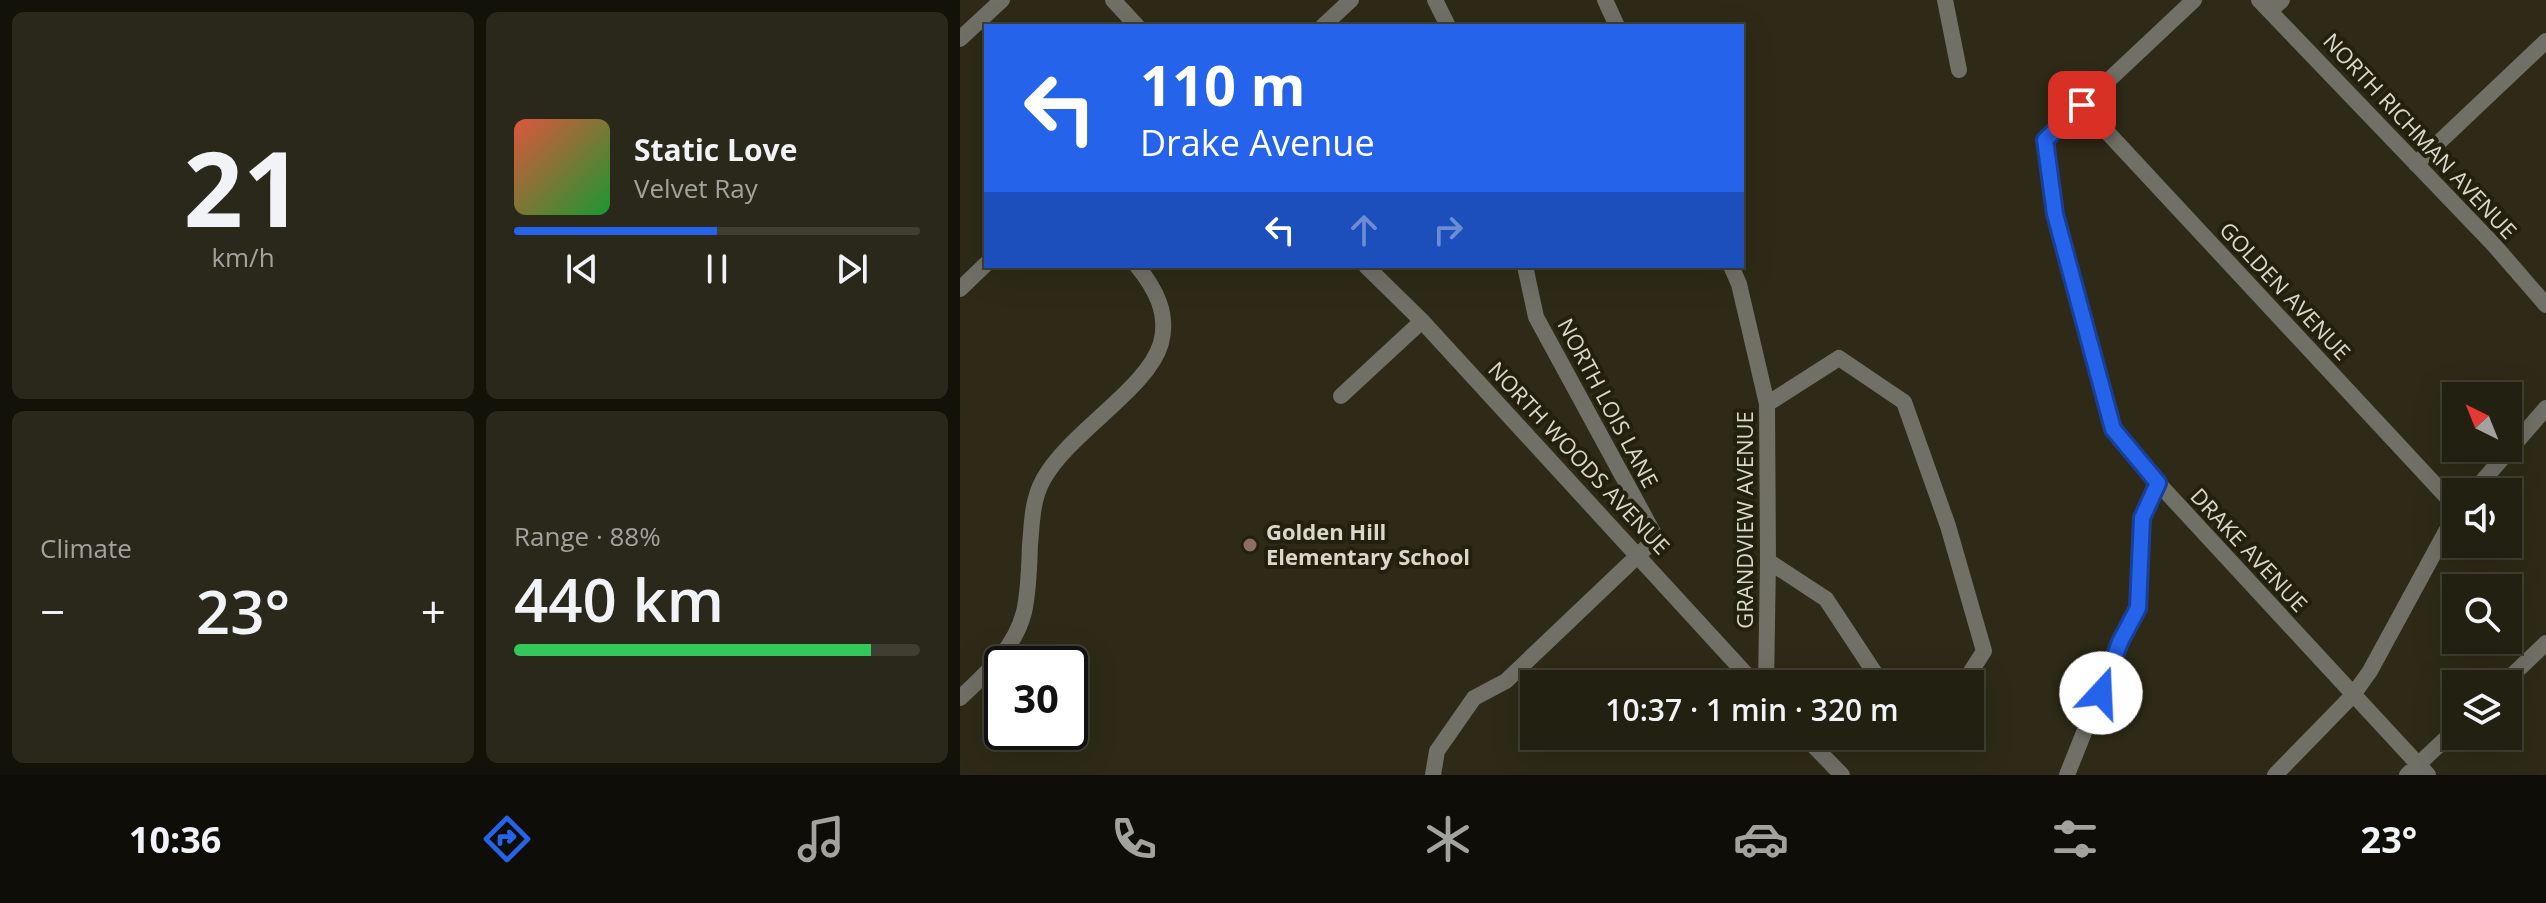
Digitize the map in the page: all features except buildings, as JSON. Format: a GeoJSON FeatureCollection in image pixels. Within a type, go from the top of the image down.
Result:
{"type":"FeatureCollection","features":[{"type":"Feature","properties":{"kind":"street"},"geometry":{"type":"LineString","coordinates":[[960,39],[1002,0]]}},
{"type":"Feature","properties":{"kind":"street"},"geometry":{"type":"LineString","coordinates":[[1113,0],[1135,24]]}},
{"type":"Feature","properties":{"kind":"street"},"geometry":{"type":"LineString","coordinates":[[1325,24],[1351,0]]}},
{"type":"Feature","properties":{"kind":"street"},"geometry":{"type":"LineString","coordinates":[[1435,0],[1447,24]]}},
{"type":"Feature","properties":{"kind":"street"},"geometry":{"type":"LineString","coordinates":[[1605,0],[1616,24]]}},
{"type":"Feature","properties":{"kind":"street"},"geometry":{"type":"LineString","coordinates":[[1945,0],[1959,70]]}},
{"type":"Feature","properties":{"kind":"street"},"geometry":{"type":"LineString","coordinates":[[2082,105],[2194,0]]}},
{"type":"Feature","properties":{"kind":"street","name":"NORTH RICHMAN AVENUE"},"geometry":{"type":"LineString","coordinates":[[2270,4],[2546,305]]}},
{"type":"Feature","properties":{"kind":"street"},"geometry":{"type":"LineString","coordinates":[[2416,164],[2546,41]]}},
{"type":"Feature","properties":{"kind":"street","name":"DRAKE AVENUE"},"geometry":{"type":"LineString","coordinates":[[2082,105],[2045,140],[2055,214],[2113,429],[2158,483],[2353,695],[2418,772]]}},
{"type":"Feature","properties":{"kind":"street","name":"GOLDEN AVENUE"},"geometry":{"type":"LineString","coordinates":[[2082,105],[2442,492]]}},
{"type":"Feature","properties":{"kind":"street"},"geometry":{"type":"LineString","coordinates":[[960,289],[984,266]]}},
{"type":"Feature","properties":{"kind":"street"},"geometry":{"type":"LineString","coordinates":[[960,698],[995,665],[1015,636],[1024,612],[1033,507],[1042,481],[1069,445],[1144,374],[1156,357],[1162,340],[1162,307],[1138,268]]}},
{"type":"Feature","properties":{"kind":"street","name":"NORTH WOODS AVENUE"},"geometry":{"type":"LineString","coordinates":[[1368,268],[1422,321],[1742,670]]}},
{"type":"Feature","properties":{"kind":"street","name":"NORTH LOIS LANE"},"geometry":{"type":"LineString","coordinates":[[1525,268],[1536,317],[1653,532],[1650,544],[1638,555]]}},
{"type":"Feature","properties":{"kind":"street","name":"GRANDVIEW AVENUE"},"geometry":{"type":"LineString","coordinates":[[1732,268],[1739,284],[1767,404],[1766,670]]}},
{"type":"Feature","properties":{"kind":"street"},"geometry":{"type":"LineString","coordinates":[[1341,396],[1422,321]]}},
{"type":"Feature","properties":{"kind":"street"},"geometry":{"type":"LineString","coordinates":[[1767,404],[1839,358],[1904,402],[1948,526],[1984,651],[1972,670]]}},
{"type":"Feature","properties":{"kind":"street"},"geometry":{"type":"LineString","coordinates":[[2485,478],[2546,408]]}},
{"type":"Feature","properties":{"kind":"street"},"geometry":{"type":"LineString","coordinates":[[2067,775],[2120,642],[2138,608],[2142,518],[2158,483]]}},
{"type":"Feature","properties":{"kind":"street"},"geometry":{"type":"LineString","coordinates":[[2275,775],[2353,695],[2370,671],[2442,539]]}},
{"type":"Feature","properties":{"kind":"street"},"geometry":{"type":"LineString","coordinates":[[1433,775],[1437,751],[1474,698],[1506,681],[1638,555]]}},
{"type":"Feature","properties":{"kind":"street"},"geometry":{"type":"LineString","coordinates":[[1768,561],[1826,599],[1873,670]]}},
{"type":"Feature","properties":{"kind":"street"},"geometry":{"type":"LineString","coordinates":[[2518,670],[2546,643]]}},
{"type":"Feature","properties":{"kind":"street"},"geometry":{"type":"LineString","coordinates":[[2418,772],[2442,745]]}},
{"type":"Feature","properties":{"kind":"street"},"geometry":{"type":"LineString","coordinates":[[1818,750],[1842,775]]}},
{"type":"Feature","properties":{"kind":"place","name":"Golden Hill Elementary School"},"geometry":{"type":"Point","coordinates":[1250,545]}},
{"type":"Feature","properties":{"kind":"route"},"geometry":{"type":"LineString","coordinates":[[2082,105],[2045,140],[2055,214],[2113,429],[2158,483],[2142,518],[2138,608],[2120,642],[2101,693]]}}]}
